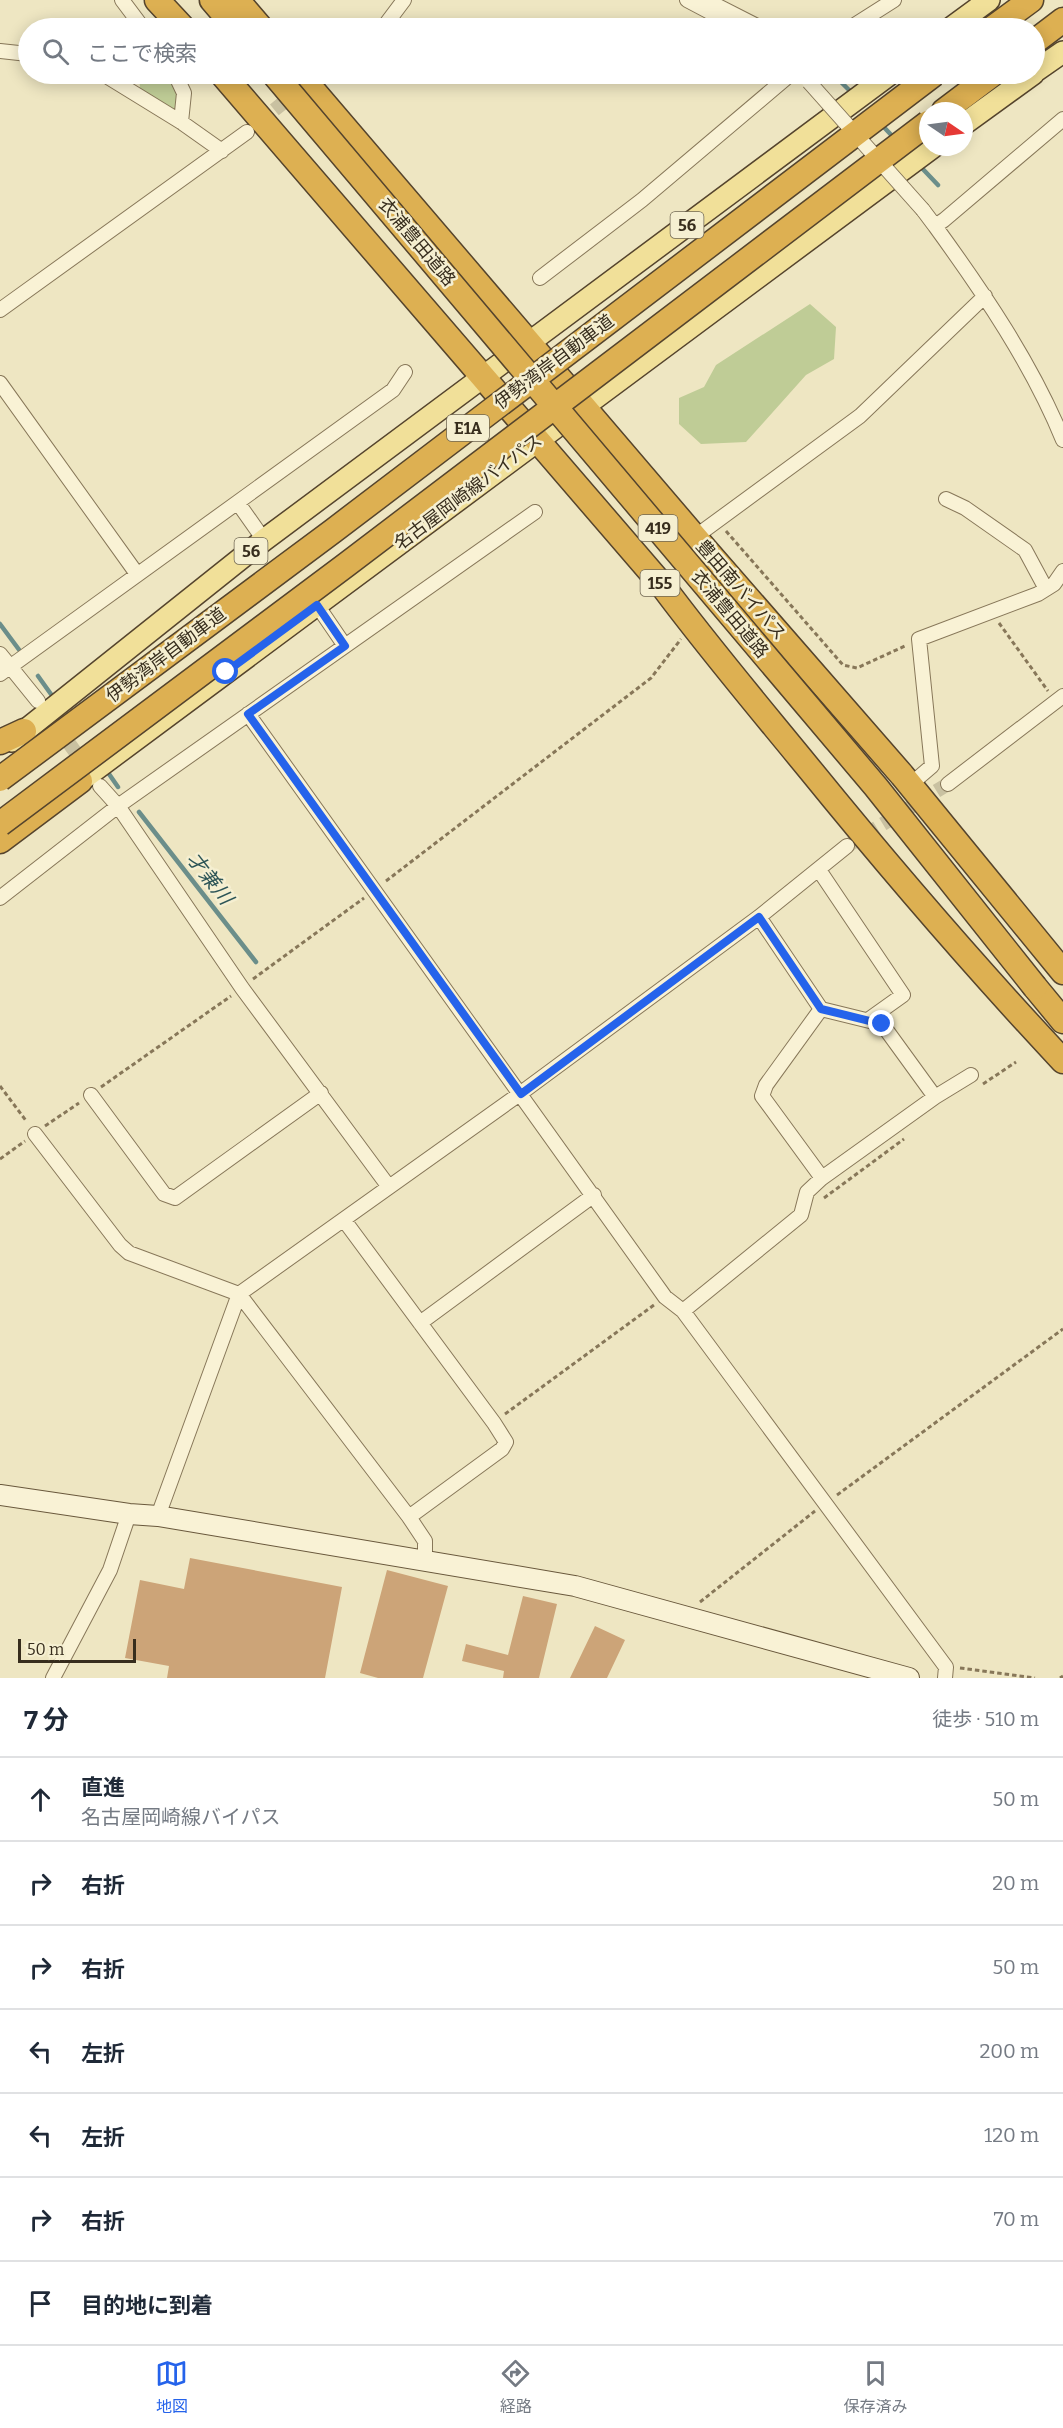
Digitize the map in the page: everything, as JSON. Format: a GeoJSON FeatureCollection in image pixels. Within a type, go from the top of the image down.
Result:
{"type":"FeatureCollection","features":[{"type":"Feature","properties":{"kind":"highway"},"geometry":{"type":"LineString","coordinates":[[157,0],[174,18]]}},
{"type":"Feature","properties":{"kind":"highway"},"geometry":{"type":"LineString","coordinates":[[175,0],[189,18]]}},
{"type":"Feature","properties":{"kind":"highway"},"geometry":{"type":"LineString","coordinates":[[212,0],[227,18]]}},
{"type":"Feature","properties":{"kind":"highway"},"geometry":{"type":"LineString","coordinates":[[234,0],[242,18]]}},
{"type":"Feature","properties":{"kind":"highway"},"geometry":{"type":"LineString","coordinates":[[234,0],[251,18]]}},
{"type":"Feature","properties":{"kind":"highway"},"geometry":{"type":"LineString","coordinates":[[1007,18],[1031,0]]}},
{"type":"Feature","properties":{"kind":"highway"},"geometry":{"type":"LineString","coordinates":[[1045,34],[1063,20]]}},
{"type":"Feature","properties":{"kind":"highway","name":"155"},"geometry":{"type":"LineString","coordinates":[[231,84],[662,585],[694,628],[864,835],[1011,1006],[1063,1061]]}},
{"type":"Feature","properties":{"kind":"highway"},"geometry":{"type":"LineString","coordinates":[[234,84],[252,108]]}},
{"type":"Feature","properties":{"kind":"highway","name":"衣浦豊田道路"},"geometry":{"type":"LineString","coordinates":[[282,84],[876,787],[1047,979],[1063,1021]]}},
{"type":"Feature","properties":{"kind":"highway","name":"衣浦豊田道路"},"geometry":{"type":"LineString","coordinates":[[293,84],[884,781],[1047,979],[1063,1002]]}},
{"type":"Feature","properties":{"kind":"highway","name":"豊田南バイパス"},"geometry":{"type":"LineString","coordinates":[[308,84],[695,537],[911,784],[1047,979]]}},
{"type":"Feature","properties":{"kind":"highway","name":"伊勢湾岸自動車道"},"geometry":{"type":"LineString","coordinates":[[0,779],[921,84]]}},
{"type":"Feature","properties":{"kind":"highway"},"geometry":{"type":"LineString","coordinates":[[956,102],[980,84]]}},
{"type":"Feature","properties":{"kind":"highway","name":"伊勢湾岸自動車道"},"geometry":{"type":"LineString","coordinates":[[0,824],[346,566],[919,130]]}},
{"type":"Feature","properties":{"kind":"highway"},"geometry":{"type":"LineString","coordinates":[[0,741],[24,731]]}},
{"type":"Feature","properties":{"kind":"highway"},"geometry":{"type":"LineString","coordinates":[[0,841],[90,783]]}},
{"type":"Feature","properties":{"kind":"main road"},"geometry":{"type":"LineString","coordinates":[[965,18],[989,0]]}},
{"type":"Feature","properties":{"kind":"main road"},"geometry":{"type":"LineString","coordinates":[[1045,65],[1063,52]]}},
{"type":"Feature","properties":{"kind":"main road","name":"56"},"geometry":{"type":"LineString","coordinates":[[0,751],[264,540],[877,84]]}},
{"type":"Feature","properties":{"kind":"main road"},"geometry":{"type":"LineString","coordinates":[[973,117],[1019,84]]}},
{"type":"Feature","properties":{"kind":"main road","name":"名古屋岡崎線バイパス"},"geometry":{"type":"LineString","coordinates":[[0,833],[51,794],[90,783],[317,605],[921,156]]}},
{"type":"Feature","properties":{"kind":"street"},"geometry":{"type":"LineString","coordinates":[[122,0],[136,18]]}},
{"type":"Feature","properties":{"kind":"street"},"geometry":{"type":"LineString","coordinates":[[390,18],[404,0]]}},
{"type":"Feature","properties":{"kind":"street"},"geometry":{"type":"LineString","coordinates":[[687,0],[717,18]]}},
{"type":"Feature","properties":{"kind":"street"},"geometry":{"type":"LineString","coordinates":[[706,0],[741,18]]}},
{"type":"Feature","properties":{"kind":"street"},"geometry":{"type":"LineString","coordinates":[[866,18],[894,0]]}},
{"type":"Feature","properties":{"kind":"street"},"geometry":{"type":"LineString","coordinates":[[0,51],[18,53]]}},
{"type":"Feature","properties":{"kind":"street"},"geometry":{"type":"LineString","coordinates":[[119,84],[181,122],[222,151]]}},
{"type":"Feature","properties":{"kind":"street"},"geometry":{"type":"LineString","coordinates":[[180,84],[184,93],[181,122]]}},
{"type":"Feature","properties":{"kind":"street"},"geometry":{"type":"LineString","coordinates":[[540,278],[642,200],[779,84]]}},
{"type":"Feature","properties":{"kind":"street"},"geometry":{"type":"LineString","coordinates":[[809,84],[922,210],[985,296],[1052,413],[1063,440]]}},
{"type":"Feature","properties":{"kind":"street"},"geometry":{"type":"LineString","coordinates":[[935,226],[1063,119]]}},
{"type":"Feature","properties":{"kind":"street"},"geometry":{"type":"LineString","coordinates":[[0,310],[247,132]]}},
{"type":"Feature","properties":{"kind":"street"},"geometry":{"type":"LineString","coordinates":[[695,537],[860,416],[985,296]]}},
{"type":"Feature","properties":{"kind":"street"},"geometry":{"type":"LineString","coordinates":[[5,670],[393,390],[405,372]]}},
{"type":"Feature","properties":{"kind":"street"},"geometry":{"type":"LineString","coordinates":[[0,383],[137,574]]}},
{"type":"Feature","properties":{"kind":"street"},"geometry":{"type":"LineString","coordinates":[[946,499],[965,508],[1025,550],[1046,589]]}},
{"type":"Feature","properties":{"kind":"street"},"geometry":{"type":"LineString","coordinates":[[238,503],[264,540]]}},
{"type":"Feature","properties":{"kind":"street"},"geometry":{"type":"LineString","coordinates":[[0,898],[118,806],[535,512]]}},
{"type":"Feature","properties":{"kind":"street"},"geometry":{"type":"LineString","coordinates":[[911,784],[932,766],[919,639],[1038,594],[1054,584],[1063,571]]}},
{"type":"Feature","properties":{"kind":"street"},"geometry":{"type":"LineString","coordinates":[[317,605],[345,646]]}},
{"type":"Feature","properties":{"kind":"street"},"geometry":{"type":"LineString","coordinates":[[0,654],[5,670],[38,701]]}},
{"type":"Feature","properties":{"kind":"street"},"geometry":{"type":"LineString","coordinates":[[948,784],[1059,699]]}},
{"type":"Feature","properties":{"kind":"street"},"geometry":{"type":"LineString","coordinates":[[248,714],[665,1297],[683,1311],[946,1672]]}},
{"type":"Feature","properties":{"kind":"street"},"geometry":{"type":"LineString","coordinates":[[90,783],[118,806],[242,988],[389,1187]]}},
{"type":"Feature","properties":{"kind":"street"},"geometry":{"type":"LineString","coordinates":[[158,1516],[240,1294],[521,1094],[759,917],[847,846]]}},
{"type":"Feature","properties":{"kind":"street"},"geometry":{"type":"LineString","coordinates":[[819,870],[903,995],[868,1020]]}},
{"type":"Feature","properties":{"kind":"street"},"geometry":{"type":"LineString","coordinates":[[759,917],[821,1009],[882,1024],[934,1097]]}},
{"type":"Feature","properties":{"kind":"street"},"geometry":{"type":"LineString","coordinates":[[821,1009],[766,1086],[762,1096],[822,1178]]}},
{"type":"Feature","properties":{"kind":"street"},"geometry":{"type":"LineString","coordinates":[[683,1311],[801,1215],[807,1192],[822,1178],[934,1097],[974,1081]]}},
{"type":"Feature","properties":{"kind":"street"},"geometry":{"type":"LineString","coordinates":[[91,1095],[164,1194],[175,1198],[321,1093]]}},
{"type":"Feature","properties":{"kind":"street"},"geometry":{"type":"LineString","coordinates":[[35,1134],[120,1245],[129,1253],[240,1294],[409,1517],[425,1540],[425,1559]]}},
{"type":"Feature","properties":{"kind":"street"},"geometry":{"type":"LineString","coordinates":[[420,1323],[594,1195]]}},
{"type":"Feature","properties":{"kind":"street"},"geometry":{"type":"LineString","coordinates":[[344,1220],[506,1442],[502,1449],[409,1517]]}},
{"type":"Feature","properties":{"kind":"street"},"geometry":{"type":"LineString","coordinates":[[0,1495],[129,1514],[158,1516],[575,1586],[909,1678]]}},
{"type":"Feature","properties":{"kind":"street"},"geometry":{"type":"LineString","coordinates":[[53,1678],[110,1570],[129,1514]]}},
{"type":"Feature","properties":{"kind":"path"},"geometry":{"type":"LineString","coordinates":[[717,521],[843,665],[857,668],[919,639]]}},
{"type":"Feature","properties":{"kind":"path"},"geometry":{"type":"LineString","coordinates":[[991,612],[1059,699]]}},
{"type":"Feature","properties":{"kind":"path"},"geometry":{"type":"LineString","coordinates":[[974,1081],[1016,1062]]}},
{"type":"Feature","properties":{"kind":"path"},"geometry":{"type":"LineString","coordinates":[[0,1086],[35,1134],[0,1159]]}},
{"type":"Feature","properties":{"kind":"path"},"geometry":{"type":"LineString","coordinates":[[801,1215],[913,1133]]}},
{"type":"Feature","properties":{"kind":"path"},"geometry":{"type":"LineString","coordinates":[[494,1423],[665,1297]]}},
{"type":"Feature","properties":{"kind":"path"},"geometry":{"type":"LineString","coordinates":[[682,1616],[825,1504],[1063,1329]]}},
{"type":"Feature","properties":{"kind":"path"},"geometry":{"type":"LineString","coordinates":[[946,1672],[1035,1678]]}},
{"type":"Feature","properties":{"kind":"green space"},"geometry":{"type":"Polygon","coordinates":[[[140,84],[174,84],[178,93],[177,108],[170,110],[140,89],[140,84]]]}},
{"type":"Feature","properties":{"kind":"green space"},"geometry":{"type":"Polygon","coordinates":[[[810,304],[836,327],[834,359],[806,375],[746,442],[701,444],[679,424],[679,398],[704,387],[716,365],[810,304]]]}},
{"type":"Feature","properties":{"kind":"building"},"geometry":{"type":"Polygon","coordinates":[[[190,1558],[342,1587],[325,1678],[167,1678],[169,1666],[125,1658],[140,1580],[184,1589],[190,1558]]]}},
{"type":"Feature","properties":{"kind":"building"},"geometry":{"type":"Polygon","coordinates":[[[387,1570],[448,1586],[423,1678],[378,1678],[360,1673],[387,1570]]]}},
{"type":"Feature","properties":{"kind":"building"},"geometry":{"type":"Polygon","coordinates":[[[523,1596],[557,1604],[539,1678],[503,1678],[504,1671],[462,1661],[466,1644],[508,1655],[523,1596]]]}},
{"type":"Feature","properties":{"kind":"building"},"geometry":{"type":"Polygon","coordinates":[[[595,1626],[625,1640],[607,1678],[570,1678],[595,1626]]]}},
{"type":"Feature","properties":{"kind":"waterway"},"geometry":{"type":"LineString","coordinates":[[843,84],[854,95]]}},
{"type":"Feature","properties":{"kind":"waterway"},"geometry":{"type":"LineString","coordinates":[[880,123],[895,139]]}},
{"type":"Feature","properties":{"kind":"waterway"},"geometry":{"type":"LineString","coordinates":[[919,165],[938,185]]}},
{"type":"Feature","properties":{"kind":"waterway","name":"才兼川"},"geometry":{"type":"LineString","coordinates":[[0,624],[20,651]]}},
{"type":"Feature","properties":{"kind":"waterway","name":"才兼川"},"geometry":{"type":"LineString","coordinates":[[38,676],[53,697]]}},
{"type":"Feature","properties":{"kind":"waterway","name":"才兼川"},"geometry":{"type":"LineString","coordinates":[[109,774],[118,787]]}},
{"type":"Feature","properties":{"kind":"waterway","name":"才兼川"},"geometry":{"type":"LineString","coordinates":[[139,812],[256,962]]}},
{"type":"Feature","properties":{"kind":"tunnel"},"geometry":{"type":"LineString","coordinates":[[258,123],[307,84]]}},
{"type":"Feature","properties":{"kind":"tunnel"},"geometry":{"type":"LineString","coordinates":[[43,707],[86,767]]}},
{"type":"Feature","properties":{"kind":"tunnel"},"geometry":{"type":"LineString","coordinates":[[847,846],[948,784]]}},
{"type":"Feature","properties":{"kind":"route"},"geometry":{"type":"LineString","coordinates":[[226,672],[317,605],[345,646],[248,714],[521,1094],[759,917],[821,1009],[882,1024]]}}]}
